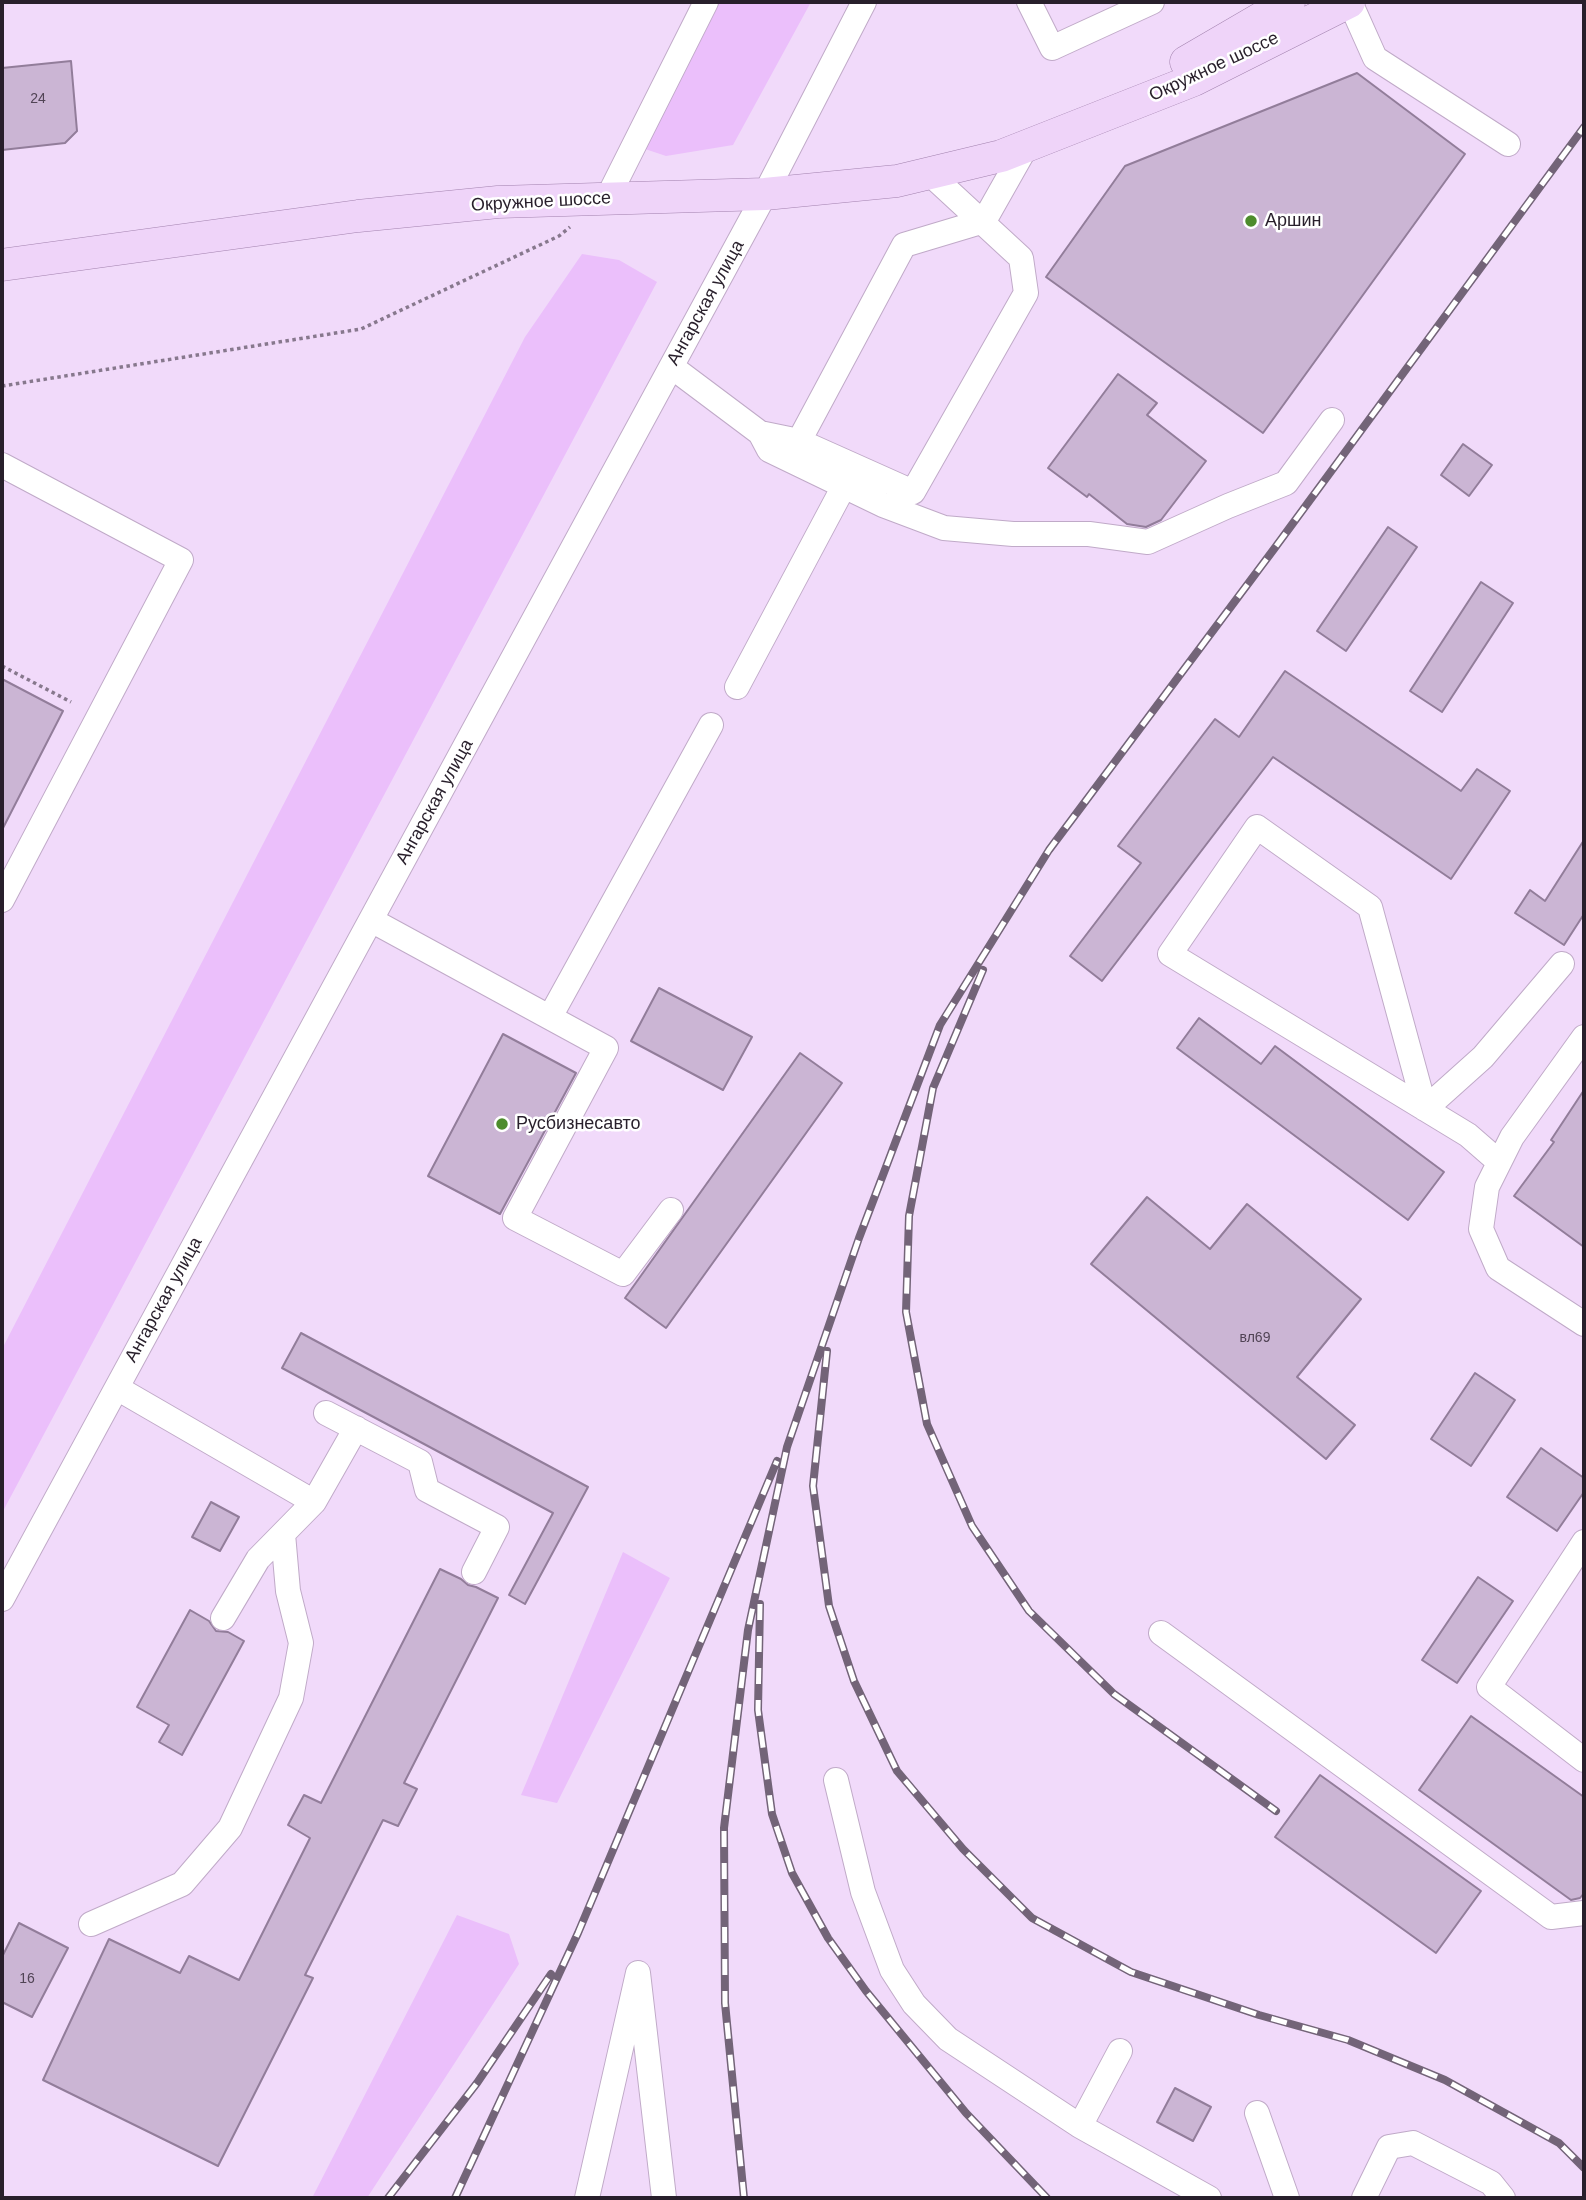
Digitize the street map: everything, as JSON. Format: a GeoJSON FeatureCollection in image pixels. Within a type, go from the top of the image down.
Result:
{"type":"FeatureCollection","features":[{"type":"Feature","properties":{"kind":"main road","name":"Окружное шоссе"},"geometry":{"type":"LineString","coordinates":[[2,265],[358,216],[498,202],[765,194],[897,181],[1001,156],[1194,80],[1350,2]]}},
{"type":"Feature","properties":{"kind":"main road","name":"Окружное шоссе"},"geometry":{"type":"LineString","coordinates":[[1075,126],[1278,4]]}},
{"type":"Feature","properties":{"kind":"street"},"geometry":{"type":"LineString","coordinates":[[607,199],[706,2]]}},
{"type":"Feature","properties":{"kind":"street","name":"Ангарская улица"},"geometry":{"type":"LineString","coordinates":[[2,1599],[765,194],[864,2]]}},
{"type":"Feature","properties":{"kind":"street"},"geometry":{"type":"LineString","coordinates":[[1029,2],[1052,48],[1152,2]]}},
{"type":"Feature","properties":{"kind":"street"},"geometry":{"type":"LineString","coordinates":[[1350,2],[1375,58],[1508,145]]}},
{"type":"Feature","properties":{"kind":"street"},"geometry":{"type":"LineString","coordinates":[[799,440],[904,245],[984,221],[1027,145]]}},
{"type":"Feature","properties":{"kind":"street"},"geometry":{"type":"LineString","coordinates":[[760,433],[799,440],[913,492],[1026,293],[1021,258],[929,173]]}},
{"type":"Feature","properties":{"kind":"street"},"geometry":{"type":"LineString","coordinates":[[672,366],[760,433],[769,450],[883,505],[944,528],[1013,534],[1089,534],[1148,542],[1286,483],[1332,420]]}},
{"type":"Feature","properties":{"kind":"street"},"geometry":{"type":"LineString","coordinates":[[2,465],[181,560],[2,900]]}},
{"type":"Feature","properties":{"kind":"street"},"geometry":{"type":"LineString","coordinates":[[737,687],[844,486]]}},
{"type":"Feature","properties":{"kind":"street"},"geometry":{"type":"LineString","coordinates":[[550,1017],[711,725]]}},
{"type":"Feature","properties":{"kind":"street"},"geometry":{"type":"LineString","coordinates":[[1425,1109],[1370,907],[1257,827],[1170,954],[1425,1109],[1468,1135],[1499,1162]]}},
{"type":"Feature","properties":{"kind":"street"},"geometry":{"type":"LineString","coordinates":[[371,920],[606,1048],[516,1218],[623,1274],[671,1210]]}},
{"type":"Feature","properties":{"kind":"street"},"geometry":{"type":"LineString","coordinates":[[1425,1109],[1483,1057],[1562,964]]}},
{"type":"Feature","properties":{"kind":"street"},"geometry":{"type":"LineString","coordinates":[[1584,1037],[1512,1137],[1487,1187],[1481,1229],[1498,1268],[1584,1324]]}},
{"type":"Feature","properties":{"kind":"street"},"geometry":{"type":"LineString","coordinates":[[117,1388],[314,1502]]}},
{"type":"Feature","properties":{"kind":"street"},"geometry":{"type":"LineString","coordinates":[[326,1413],[420,1462],[427,1490],[497,1527],[474,1572]]}},
{"type":"Feature","properties":{"kind":"street"},"geometry":{"type":"LineString","coordinates":[[223,1618],[258,1559],[314,1502],[356,1429]]}},
{"type":"Feature","properties":{"kind":"street"},"geometry":{"type":"LineString","coordinates":[[91,1924],[182,1884],[230,1828],[291,1698],[301,1643],[288,1591],[282,1534]]}},
{"type":"Feature","properties":{"kind":"street"},"geometry":{"type":"LineString","coordinates":[[1584,1542],[1489,1687],[1584,1760]]}},
{"type":"Feature","properties":{"kind":"street"},"geometry":{"type":"LineString","coordinates":[[1161,1633],[1551,1917],[1584,1913]]}},
{"type":"Feature","properties":{"kind":"street"},"geometry":{"type":"LineString","coordinates":[[836,1780],[863,1892],[892,1970],[914,2004],[948,2039],[1080,2126],[1209,2198]]}},
{"type":"Feature","properties":{"kind":"street"},"geometry":{"type":"LineString","coordinates":[[587,2198],[638,1973],[664,2198]]}},
{"type":"Feature","properties":{"kind":"street"},"geometry":{"type":"LineString","coordinates":[[1080,2126],[1120,2051]]}},
{"type":"Feature","properties":{"kind":"street"},"geometry":{"type":"LineString","coordinates":[[1257,2113],[1287,2198]]}},
{"type":"Feature","properties":{"kind":"street"},"geometry":{"type":"LineString","coordinates":[[1364,2198],[1389,2147],[1413,2143],[1491,2183],[1503,2198]]}},
{"type":"Feature","properties":{"kind":"path"},"geometry":{"type":"LineString","coordinates":[[2,386],[361,329],[559,236],[607,199]]}},
{"type":"Feature","properties":{"kind":"path"},"geometry":{"type":"LineString","coordinates":[[2,666],[71,702]]}},
{"type":"Feature","properties":{"kind":"shaded area"},"geometry":{"type":"Polygon","coordinates":[[[719,2],[811,2],[733,145],[666,156],[639,147],[719,2]]]}},
{"type":"Feature","properties":{"kind":"shaded area"},"geometry":{"type":"Polygon","coordinates":[[[582,254],[619,260],[657,282],[2,1513],[2,1349],[525,337],[582,254]]]}},
{"type":"Feature","properties":{"kind":"shaded area"},"geometry":{"type":"Polygon","coordinates":[[[623,1552],[670,1578],[557,1803],[521,1795],[623,1552]]]}},
{"type":"Feature","properties":{"kind":"shaded area"},"geometry":{"type":"Polygon","coordinates":[[[457,1915],[509,1934],[519,1964],[367,2198],[312,2198],[457,1915]]]}},
{"type":"Feature","properties":{"kind":"building"},"geometry":{"type":"Polygon","coordinates":[[[71,61],[77,131],[65,143],[2,150],[2,68],[71,61]]]}},
{"type":"Feature","properties":{"kind":"building","name":"Аршин"},"geometry":{"type":"Polygon","coordinates":[[[1357,73],[1465,154],[1263,433],[1046,277],[1125,166],[1357,73]]]}},
{"type":"Feature","properties":{"kind":"building"},"geometry":{"type":"Polygon","coordinates":[[[1118,374],[1157,403],[1147,415],[1206,461],[1161,520],[1146,527],[1127,524],[1089,494],[1087,497],[1048,468],[1118,374]]]}},
{"type":"Feature","properties":{"kind":"building"},"geometry":{"type":"Polygon","coordinates":[[[1463,444],[1492,465],[1469,496],[1441,475],[1463,444]]]}},
{"type":"Feature","properties":{"kind":"building"},"geometry":{"type":"Polygon","coordinates":[[[1388,527],[1417,547],[1346,651],[1317,631],[1388,527]]]}},
{"type":"Feature","properties":{"kind":"building"},"geometry":{"type":"Polygon","coordinates":[[[1481,582],[1513,603],[1442,712],[1410,691],[1481,582]]]}},
{"type":"Feature","properties":{"kind":"building"},"geometry":{"type":"Polygon","coordinates":[[[1285,671],[1461,791],[1477,769],[1510,791],[1451,879],[1273,757],[1102,981],[1070,956],[1141,863],[1118,846],[1215,719],[1239,737],[1285,671]]]}},
{"type":"Feature","properties":{"kind":"building"},"geometry":{"type":"Polygon","coordinates":[[[2,679],[63,711],[2,830],[2,679]]]}},
{"type":"Feature","properties":{"kind":"building"},"geometry":{"type":"Polygon","coordinates":[[[1584,840],[1584,914],[1564,945],[1515,913],[1530,890],[1545,901],[1584,840]]]}},
{"type":"Feature","properties":{"kind":"building"},"geometry":{"type":"Polygon","coordinates":[[[659,988],[752,1037],[723,1090],[631,1041],[659,988]]]}},
{"type":"Feature","properties":{"kind":"building"},"geometry":{"type":"Polygon","coordinates":[[[1199,1018],[1261,1064],[1275,1046],[1444,1172],[1408,1220],[1177,1048],[1199,1018]]]}},
{"type":"Feature","properties":{"kind":"building","name":"Русбизнесавто"},"geometry":{"type":"Polygon","coordinates":[[[503,1034],[576,1073],[500,1214],[428,1176],[503,1034]]]}},
{"type":"Feature","properties":{"kind":"building"},"geometry":{"type":"Polygon","coordinates":[[[800,1053],[842,1083],[666,1328],[625,1298],[800,1053]]]}},
{"type":"Feature","properties":{"kind":"building"},"geometry":{"type":"Polygon","coordinates":[[[1584,1090],[1584,1247],[1514,1196],[1554,1142],[1551,1140],[1584,1090]]]}},
{"type":"Feature","properties":{"kind":"building"},"geometry":{"type":"Polygon","coordinates":[[[1147,1197],[1210,1249],[1247,1204],[1361,1299],[1297,1377],[1355,1425],[1326,1459],[1091,1264],[1147,1197]]]}},
{"type":"Feature","properties":{"kind":"building"},"geometry":{"type":"Polygon","coordinates":[[[301,1333],[588,1487],[525,1604],[509,1595],[553,1513],[282,1368],[301,1333]]]}},
{"type":"Feature","properties":{"kind":"building"},"geometry":{"type":"Polygon","coordinates":[[[1475,1373],[1515,1400],[1471,1466],[1431,1439],[1475,1373]]]}},
{"type":"Feature","properties":{"kind":"building"},"geometry":{"type":"Polygon","coordinates":[[[1541,1448],[1584,1478],[1584,1492],[1557,1531],[1507,1497],[1541,1448]]]}},
{"type":"Feature","properties":{"kind":"building"},"geometry":{"type":"Polygon","coordinates":[[[211,1502],[239,1517],[220,1551],[192,1537],[211,1502]]]}},
{"type":"Feature","properties":{"kind":"building"},"geometry":{"type":"Polygon","coordinates":[[[440,1569],[498,1598],[404,1783],[417,1789],[398,1826],[383,1820],[305,1975],[313,1978],[218,2166],[43,2080],[109,1939],[180,1973],[189,1956],[239,1980],[310,1838],[288,1825],[304,1795],[321,1803],[440,1569]]]}},
{"type":"Feature","properties":{"kind":"building"},"geometry":{"type":"Polygon","coordinates":[[[1478,1577],[1513,1601],[1457,1683],[1422,1660],[1478,1577]]]}},
{"type":"Feature","properties":{"kind":"building"},"geometry":{"type":"Polygon","coordinates":[[[190,1610],[209,1621],[216,1631],[228,1632],[244,1641],[182,1755],[159,1742],[169,1725],[137,1707],[190,1610]]]}},
{"type":"Feature","properties":{"kind":"building"},"geometry":{"type":"Polygon","coordinates":[[[1471,1716],[1584,1797],[1584,1893],[1580,1898],[1571,1900],[1419,1790],[1471,1716]]]}},
{"type":"Feature","properties":{"kind":"building"},"geometry":{"type":"Polygon","coordinates":[[[1320,1775],[1481,1891],[1436,1953],[1275,1837],[1320,1775]]]}},
{"type":"Feature","properties":{"kind":"building"},"geometry":{"type":"Polygon","coordinates":[[[19,1923],[68,1948],[32,2017],[2,2002],[2,1957],[19,1923]]]}},
{"type":"Feature","properties":{"kind":"building"},"geometry":{"type":"Polygon","coordinates":[[[1175,2088],[1211,2107],[1193,2141],[1157,2122],[1175,2088]]]}},
{"type":"Feature","properties":{"kind":"railway"},"geometry":{"type":"LineString","coordinates":[[744,2198],[725,2003],[724,1828],[748,1630],[787,1447],[859,1238],[940,1025],[1049,850],[1584,127]]}},
{"type":"Feature","properties":{"kind":"railway"},"geometry":{"type":"LineString","coordinates":[[983,970],[933,1088],[909,1216],[906,1312],[927,1424],[972,1526],[1029,1611],[1114,1694],[1276,1811]]}},
{"type":"Feature","properties":{"kind":"railway"},"geometry":{"type":"LineString","coordinates":[[827,1351],[813,1486],[829,1606],[854,1681],[897,1771],[963,1849],[1032,1918],[1131,1972],[1259,2015],[1348,2040],[1445,2080],[1559,2143],[1584,2168]]}},
{"type":"Feature","properties":{"kind":"railway"},"geometry":{"type":"LineString","coordinates":[[455,2198],[578,1933],[777,1461]]}},
{"type":"Feature","properties":{"kind":"railway"},"geometry":{"type":"LineString","coordinates":[[760,1604],[758,1710],[772,1814],[792,1873],[828,1938],[866,1991],[966,2113],[1047,2198]]}},
{"type":"Feature","properties":{"kind":"railway"},"geometry":{"type":"LineString","coordinates":[[388,2198],[477,2083],[551,1974]]}},
{"type":"Feature","properties":{"kind":"place","name":"Аршин"},"geometry":{"type":"Point","coordinates":[1251,221]}},
{"type":"Feature","properties":{"kind":"place","name":"Русбизнесавто"},"geometry":{"type":"Point","coordinates":[502,1124]}}]}
